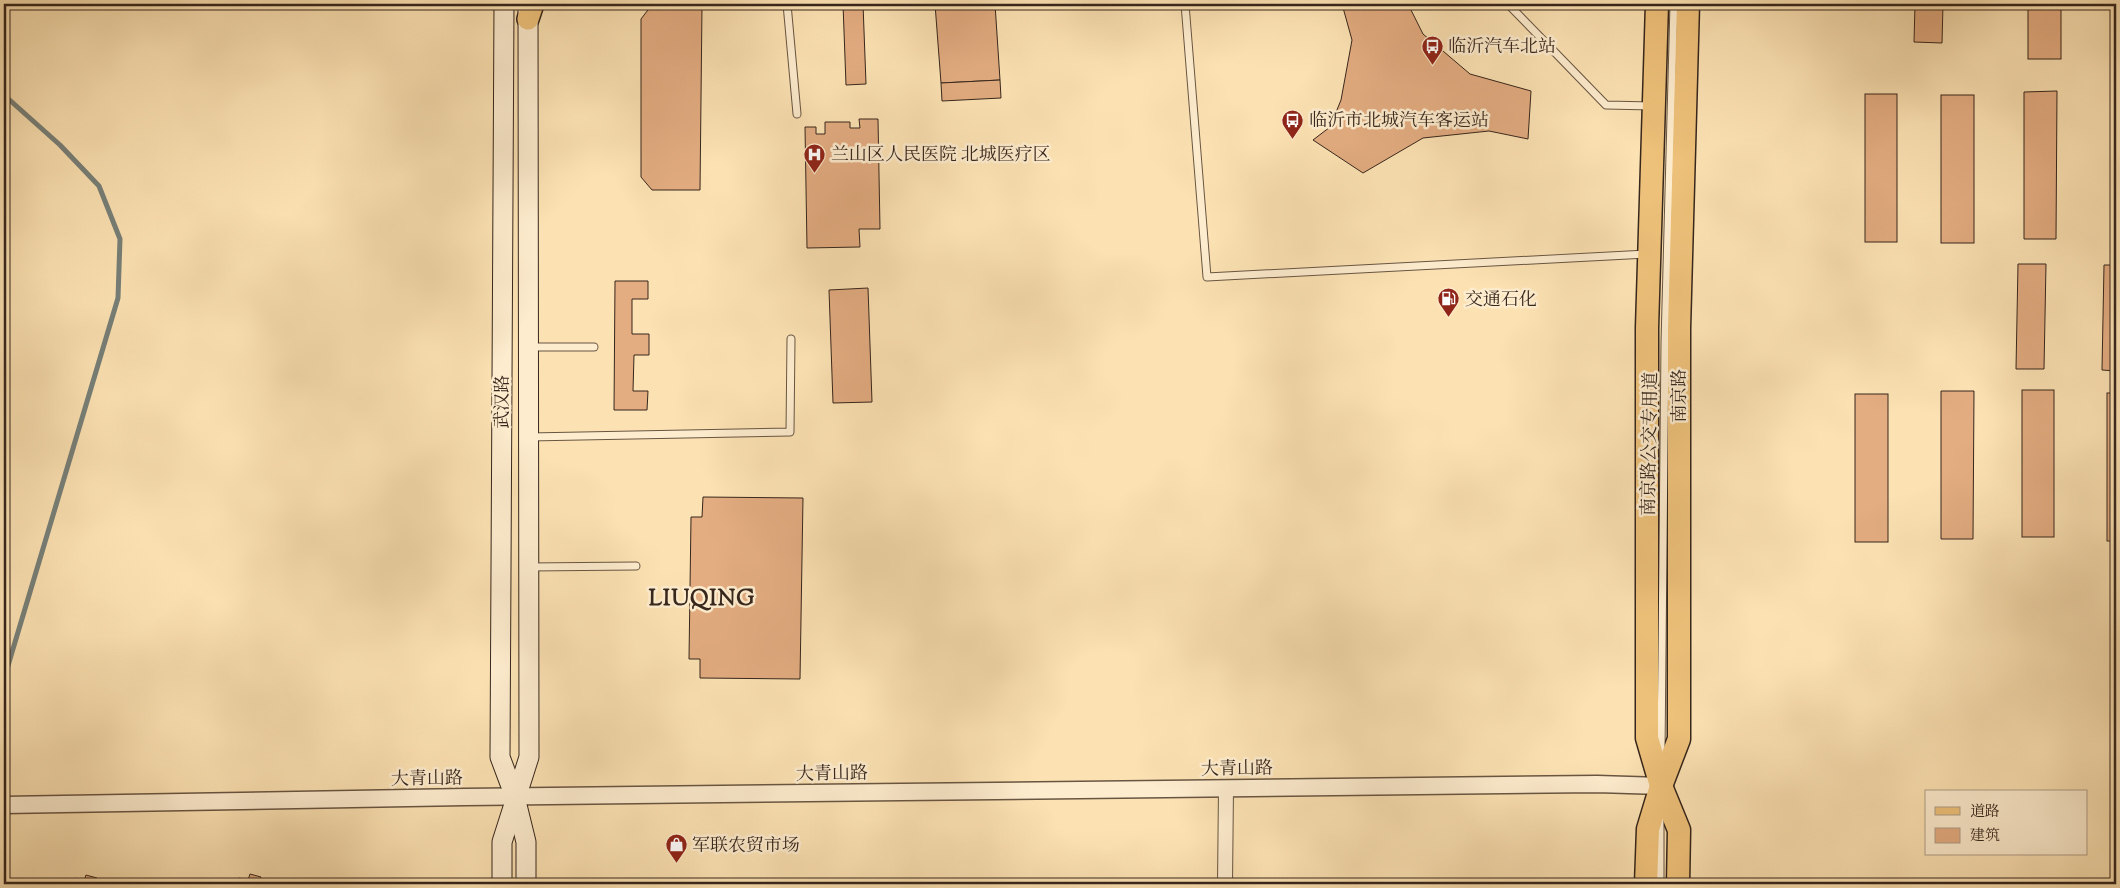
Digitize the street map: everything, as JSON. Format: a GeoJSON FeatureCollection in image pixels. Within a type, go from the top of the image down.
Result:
{"type":"FeatureCollection","features":[{"type":"Feature","properties":{"kind":"highway","name":"南京路"},"geometry":{"type":"LineString","coordinates":[[1657,4],[1647,328],[1647,738],[1660,786],[1679,830],[1678,884]]}},
{"type":"Feature","properties":{"kind":"highway","name":"南京路"},"geometry":{"type":"LineString","coordinates":[[1646,884],[1648,829],[1660,786],[1678,739],[1679,329],[1688,4]]}},
{"type":"Feature","properties":{"kind":"main road","name":"武汉路"},"geometry":{"type":"LineString","coordinates":[[504,4],[500,757],[515,797],[526,842],[526,884]]}},
{"type":"Feature","properties":{"kind":"main road","name":"武汉路"},"geometry":{"type":"LineString","coordinates":[[502,884],[502,842],[529,757],[530,9]]}},
{"type":"Feature","properties":{"kind":"street","name":"大青山路"},"geometry":{"type":"LineString","coordinates":[[4,804],[1226,788],[1597,784],[1660,786]]}},
{"type":"Feature","properties":{"kind":"street"},"geometry":{"type":"LineString","coordinates":[[1225,884],[1226,788]]}},
{"type":"Feature","properties":{"kind":"lane"},"geometry":{"type":"LineString","coordinates":[[787,4],[797,114]]}},
{"type":"Feature","properties":{"kind":"lane"},"geometry":{"type":"LineString","coordinates":[[1185,4],[1208,277],[1649,254]]}},
{"type":"Feature","properties":{"kind":"lane"},"geometry":{"type":"LineString","coordinates":[[1508,4],[1606,104],[1654,106]]}},
{"type":"Feature","properties":{"kind":"lane","name":"南京路公交专用道"},"geometry":{"type":"LineString","coordinates":[[1660,884],[1665,343],[1674,4]]}},
{"type":"Feature","properties":{"kind":"lane"},"geometry":{"type":"LineString","coordinates":[[529,437],[790,432],[791,339]]}},
{"type":"Feature","properties":{"kind":"lane"},"geometry":{"type":"LineString","coordinates":[[529,347],[594,347]]}},
{"type":"Feature","properties":{"kind":"lane"},"geometry":{"type":"LineString","coordinates":[[529,567],[636,566]]}},
{"type":"Feature","properties":{"kind":"building"},"geometry":{"type":"Polygon","coordinates":[[[843,4],[863,4],[866,84],[846,85],[843,4]]]}},
{"type":"Feature","properties":{"kind":"building"},"geometry":{"type":"Polygon","coordinates":[[[935,4],[995,4],[1000,80],[941,83],[935,4]]]}},
{"type":"Feature","properties":{"kind":"building"},"geometry":{"type":"Polygon","coordinates":[[[1342,4],[1408,4],[1423,34],[1470,74],[1531,91],[1528,139],[1489,131],[1423,138],[1363,173],[1313,140],[1330,127],[1341,100],[1352,40],[1342,4]]]}},
{"type":"Feature","properties":{"kind":"building"},"geometry":{"type":"Polygon","coordinates":[[[1915,4],[1943,4],[1942,43],[1914,42],[1915,4]]]}},
{"type":"Feature","properties":{"kind":"building"},"geometry":{"type":"Polygon","coordinates":[[[2028,4],[2061,4],[2061,59],[2028,59],[2028,4]]]}},
{"type":"Feature","properties":{"kind":"building"},"geometry":{"type":"Polygon","coordinates":[[[651,6],[702,6],[700,190],[652,190],[641,177],[641,19],[651,6]]]}},
{"type":"Feature","properties":{"kind":"building"},"geometry":{"type":"Polygon","coordinates":[[[1000,80],[1001,98],[942,101],[941,83],[1000,80]]]}},
{"type":"Feature","properties":{"kind":"building"},"geometry":{"type":"Polygon","coordinates":[[[2057,91],[2056,239],[2024,239],[2024,92],[2057,91]]]}},
{"type":"Feature","properties":{"kind":"building"},"geometry":{"type":"Polygon","coordinates":[[[1865,94],[1897,94],[1897,242],[1865,242],[1865,94]]]}},
{"type":"Feature","properties":{"kind":"building"},"geometry":{"type":"Polygon","coordinates":[[[1941,95],[1974,95],[1974,243],[1941,243],[1941,95]]]}},
{"type":"Feature","properties":{"kind":"building"},"geometry":{"type":"Polygon","coordinates":[[[859,119],[878,119],[880,229],[859,229],[860,247],[807,248],[805,127],[816,127],[816,134],[825,134],[825,122],[850,122],[850,128],[860,128],[859,119]]]}},
{"type":"Feature","properties":{"kind":"building"},"geometry":{"type":"Polygon","coordinates":[[[2018,264],[2046,264],[2044,369],[2016,369],[2018,264]]]}},
{"type":"Feature","properties":{"kind":"building"},"geometry":{"type":"Polygon","coordinates":[[[2104,265],[2116,265],[2116,371],[2102,370],[2104,265]]]}},
{"type":"Feature","properties":{"kind":"building"},"geometry":{"type":"Polygon","coordinates":[[[615,281],[648,281],[648,299],[632,299],[632,334],[649,334],[649,355],[634,355],[633,391],[648,391],[647,410],[614,410],[615,281]]]}},
{"type":"Feature","properties":{"kind":"building"},"geometry":{"type":"Polygon","coordinates":[[[868,288],[872,402],[833,403],[829,290],[868,288]]]}},
{"type":"Feature","properties":{"kind":"building"},"geometry":{"type":"Polygon","coordinates":[[[2022,390],[2054,390],[2054,537],[2022,537],[2022,390]]]}},
{"type":"Feature","properties":{"kind":"building"},"geometry":{"type":"Polygon","coordinates":[[[1941,391],[1974,391],[1973,539],[1941,539],[1941,391]]]}},
{"type":"Feature","properties":{"kind":"building"},"geometry":{"type":"Polygon","coordinates":[[[2107,393],[2116,393],[2116,541],[2107,541],[2107,393]]]}},
{"type":"Feature","properties":{"kind":"building"},"geometry":{"type":"Polygon","coordinates":[[[1855,394],[1888,394],[1888,542],[1855,542],[1855,394]]]}},
{"type":"Feature","properties":{"kind":"building"},"geometry":{"type":"Polygon","coordinates":[[[703,497],[803,498],[800,679],[700,678],[700,659],[689,659],[691,517],[702,517],[703,497]]]}},
{"type":"Feature","properties":{"kind":"building"},"geometry":{"type":"Polygon","coordinates":[[[250,874],[261,877],[259,883],[263,884],[237,884],[239,878],[248,880],[250,874]]]}},
{"type":"Feature","properties":{"kind":"building"},"geometry":{"type":"Polygon","coordinates":[[[86,875],[97,878],[95,884],[73,884],[75,878],[84,881],[86,875]]]}},
{"type":"Feature","properties":{"kind":"waterway"},"geometry":{"type":"LineString","coordinates":[[4,95],[60,145],[99,186],[120,239],[118,298],[4,679]]}},
{"type":"Feature","properties":{"kind":"place","name":"临沂汽车北站"},"geometry":{"type":"Point","coordinates":[1432,65]}},
{"type":"Feature","properties":{"kind":"place","name":"临沂市北城汽车客运站"},"geometry":{"type":"Point","coordinates":[1293,139]}},
{"type":"Feature","properties":{"kind":"place","name":"兰山区人民医院 北城医疗区"},"geometry":{"type":"Point","coordinates":[815,173]}},
{"type":"Feature","properties":{"kind":"place","name":"交通石化"},"geometry":{"type":"Point","coordinates":[1449,318]}},
{"type":"Feature","properties":{"kind":"place","name":"军联农贸市场"},"geometry":{"type":"Point","coordinates":[676,864]}},
{"type":"Feature","properties":{"kind":"district","name":"LIUQING"},"geometry":{"type":"Point","coordinates":[702,597]}}]}
